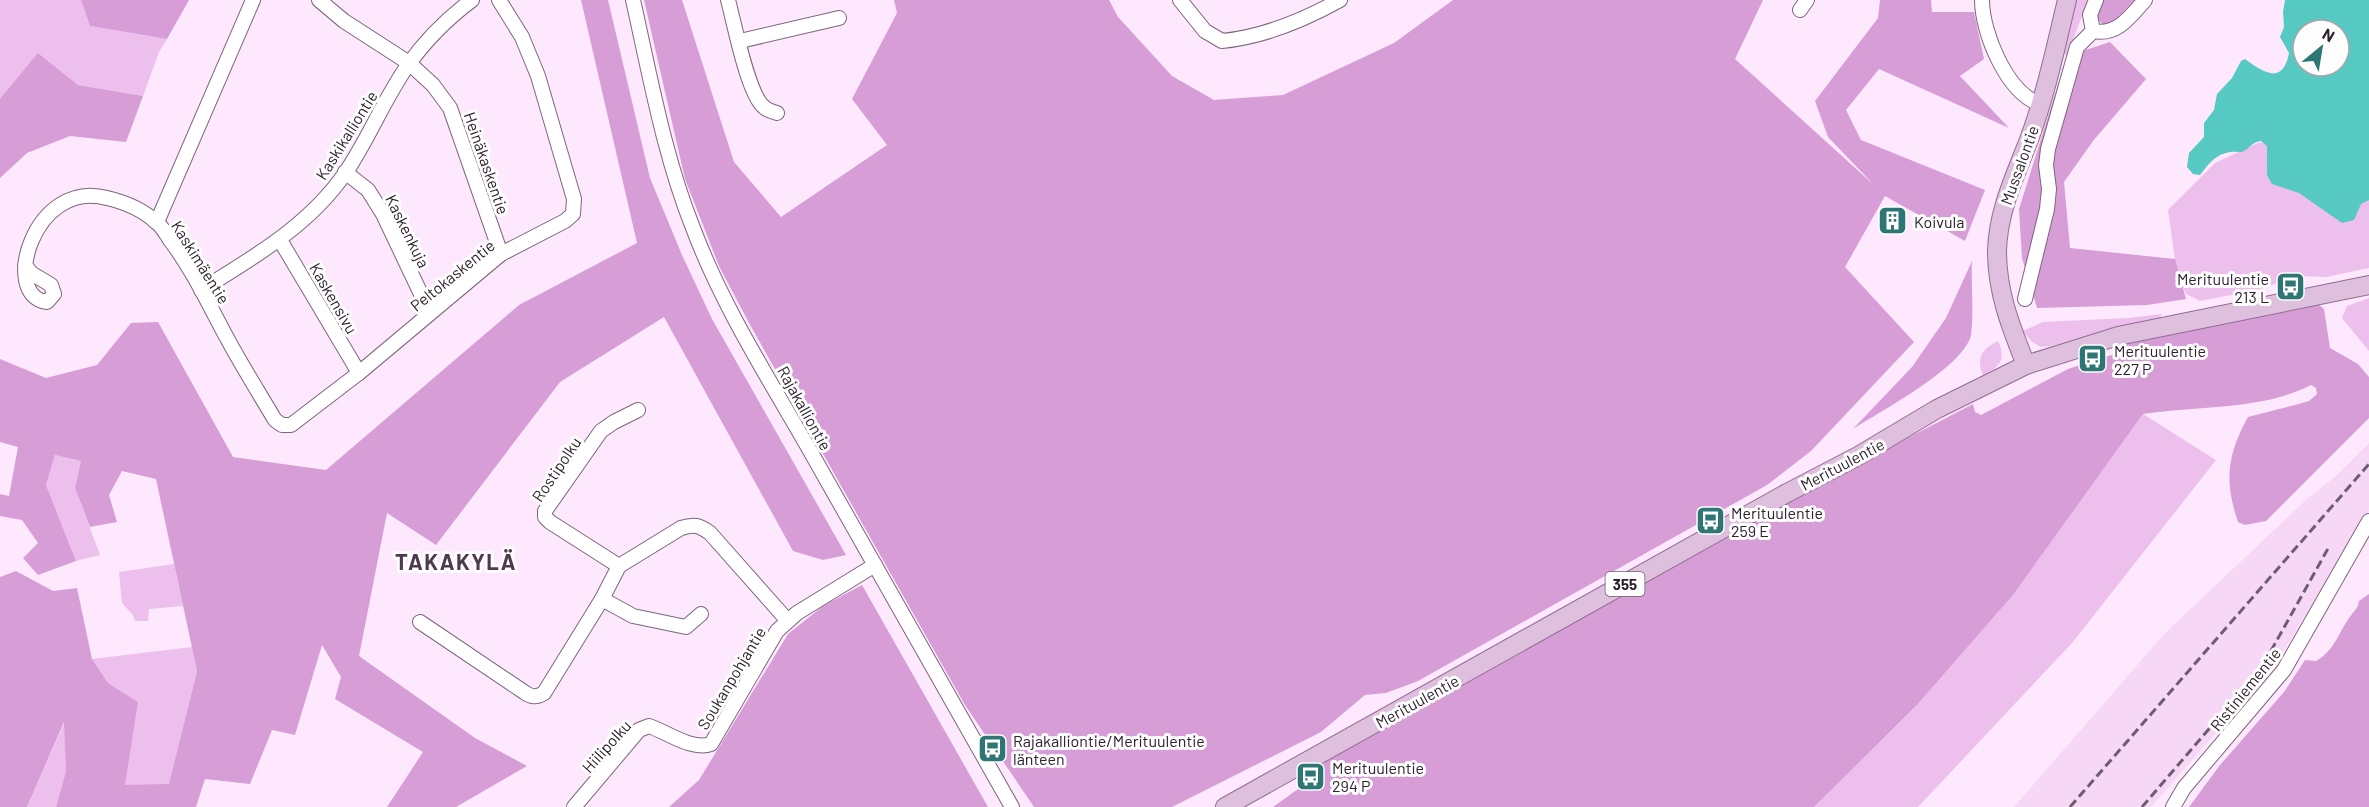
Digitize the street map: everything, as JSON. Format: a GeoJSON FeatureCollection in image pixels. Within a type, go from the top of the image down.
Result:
{"type":"FeatureCollection","features":[{"type":"Feature","properties":{"kind":"main road","name":"Mussalontie"},"geometry":{"type":"LineString","coordinates":[[2026,365],[2002,300],[1997,250],[2003,208],[2040,104],[2067,0]]}},
{"type":"Feature","properties":{"kind":"main road","name":"Merituulentie"},"geometry":{"type":"LineString","coordinates":[[1232,805],[1787,493],[1858,456],[1937,409],[2026,365],[2118,336],[2369,285]]}},
{"type":"Feature","properties":{"kind":"street","name":"Kaskimäentie"},"geometry":{"type":"LineString","coordinates":[[253,0],[157,222],[179,252],[275,420],[282,425],[291,425]]}},
{"type":"Feature","properties":{"kind":"street","name":"Heinäkaskentie"},"geometry":{"type":"LineString","coordinates":[[319,0],[344,21],[409,63],[433,85],[450,108],[501,254]]}},
{"type":"Feature","properties":{"kind":"street","name":"Kaskikalliontie"},"geometry":{"type":"LineString","coordinates":[[201,290],[280,240],[304,219],[345,172],[409,63],[443,25],[472,0]]}},
{"type":"Feature","properties":{"kind":"street","name":"Peltokaskentie"},"geometry":{"type":"LineString","coordinates":[[291,425],[359,373],[501,254],[566,221],[573,213],[574,199],[538,76],[522,37],[499,0]]}},
{"type":"Feature","properties":{"kind":"street","name":"Rajakalliontie"},"geometry":{"type":"LineString","coordinates":[[633,0],[678,186],[696,237],[732,311],[1012,807]]}},
{"type":"Feature","properties":{"kind":"street"},"geometry":{"type":"LineString","coordinates":[[728,0],[746,70],[755,95],[764,107],[777,113]]}},
{"type":"Feature","properties":{"kind":"street"},"geometry":{"type":"LineString","coordinates":[[1180,0],[1205,31],[1222,41],[1277,29],[1309,17],[1340,0]]}},
{"type":"Feature","properties":{"kind":"street"},"geometry":{"type":"LineString","coordinates":[[1982,0],[1985,25],[2004,69],[2014,86],[2028,100],[2040,104]]}},
{"type":"Feature","properties":{"kind":"street"},"geometry":{"type":"LineString","coordinates":[[2093,32],[2090,15],[2096,0]]}},
{"type":"Feature","properties":{"kind":"street"},"geometry":{"type":"LineString","coordinates":[[2025,299],[2047,209],[2048,149],[2077,47],[2093,32],[2104,33],[2120,27],[2145,0]]}},
{"type":"Feature","properties":{"kind":"street"},"geometry":{"type":"LineString","coordinates":[[740,41],[839,18]]}},
{"type":"Feature","properties":{"kind":"street","name":"Kaskenkuja"},"geometry":{"type":"LineString","coordinates":[[345,172],[368,190],[383,214],[430,313]]}},
{"type":"Feature","properties":{"kind":"street"},"geometry":{"type":"LineString","coordinates":[[25,265],[29,243],[41,219],[57,205],[71,199],[89,195],[107,197],[133,207],[157,222]]}},
{"type":"Feature","properties":{"kind":"street","name":"Kaskensivu"},"geometry":{"type":"LineString","coordinates":[[280,240],[359,373]]}},
{"type":"Feature","properties":{"kind":"street","name":"Rostipolku"},"geometry":{"type":"LineString","coordinates":[[619,566],[550,522],[545,517],[545,512],[601,431],[638,410]]}},
{"type":"Feature","properties":{"kind":"street","name":"Ristiniementie"},"geometry":{"type":"LineString","coordinates":[[2173,807],[2184,789],[2284,670],[2369,521]]}},
{"type":"Feature","properties":{"kind":"street"},"geometry":{"type":"LineString","coordinates":[[420,622],[524,692],[531,696],[539,696],[544,693],[602,599],[619,566],[681,528],[699,526],[710,533],[787,620]]}},
{"type":"Feature","properties":{"kind":"street","name":"Soukanpohjantie"},"geometry":{"type":"LineString","coordinates":[[704,746],[711,744],[765,649],[787,620],[875,565]]}},
{"type":"Feature","properties":{"kind":"street"},"geometry":{"type":"LineString","coordinates":[[602,599],[633,616],[686,627],[701,614]]}},
{"type":"Feature","properties":{"kind":"street","name":"Hiilipolku"},"geometry":{"type":"LineString","coordinates":[[574,807],[639,730],[649,726],[694,745],[704,746]]}},
{"type":"Feature","properties":{"kind":"shaded area"},"geometry":{"type":"Polygon","coordinates":[[[0,0],[81,0],[90,26],[167,39],[159,52],[143,96],[78,85],[38,53],[0,104],[0,0]]]}},
{"type":"Feature","properties":{"kind":"shaded area"},"geometry":{"type":"Polygon","coordinates":[[[81,0],[189,0],[167,39],[90,26],[81,0]]]}},
{"type":"Feature","properties":{"kind":"shaded area"},"geometry":{"type":"Polygon","coordinates":[[[581,0],[608,0],[650,178],[682,255],[712,319],[846,555],[823,560],[793,551],[664,317],[560,382],[436,545],[387,513],[359,656],[475,738],[527,766],[456,807],[387,807],[423,752],[335,699],[341,677],[322,645],[295,735],[272,730],[250,784],[205,779],[196,807],[56,807],[66,771],[64,722],[27,807],[0,807],[0,577],[16,571],[53,591],[77,588],[92,659],[108,683],[138,702],[125,785],[169,784],[197,671],[156,479],[122,471],[109,495],[117,522],[90,527],[75,488],[81,461],[55,455],[46,485],[76,561],[38,575],[23,558],[38,543],[22,520],[0,516],[0,494],[9,496],[18,447],[0,442],[0,359],[46,378],[97,365],[131,323],[158,322],[233,457],[326,470],[519,305],[637,243],[581,0]]]}},
{"type":"Feature","properties":{"kind":"shaded area"},"geometry":{"type":"Polygon","coordinates":[[[644,0],[682,0],[734,162],[781,217],[887,145],[852,99],[897,13],[894,0],[1109,0],[1118,17],[1172,76],[1214,100],[1283,95],[1394,43],[1453,0],[1763,0],[1735,59],[1874,185],[1828,137],[1815,101],[1878,18],[1880,0],[1931,0],[1932,12],[1974,12],[1984,59],[1960,76],[2009,128],[1879,69],[1846,110],[1861,140],[1985,190],[1965,241],[1885,196],[1845,267],[1914,342],[1811,451],[1767,485],[1418,681],[1386,693],[1365,695],[1321,732],[1172,807],[1034,807],[965,705],[719,266],[685,179],[644,0]]]}},
{"type":"Feature","properties":{"kind":"shaded area"},"geometry":{"type":"Polygon","coordinates":[[[2076,0],[2088,0],[2067,56],[2064,54],[2076,0]]]}},
{"type":"Feature","properties":{"kind":"shaded area"},"geometry":{"type":"Polygon","coordinates":[[[2102,0],[2135,0],[2115,21],[2103,25],[2094,15],[2102,0]]]}},
{"type":"Feature","properties":{"kind":"shaded area"},"geometry":{"type":"Polygon","coordinates":[[[2285,0],[2369,0],[2369,200],[2361,204],[2354,220],[2342,223],[2299,193],[2272,184],[2267,175],[2267,146],[2261,141],[2242,152],[2220,155],[2212,160],[2200,175],[2193,174],[2187,167],[2189,153],[2204,137],[2204,123],[2214,110],[2217,94],[2232,78],[2241,61],[2245,59],[2265,72],[2277,73],[2282,70],[2289,53],[2280,37],[2284,27],[2285,0]]]}},
{"type":"Feature","properties":{"kind":"shaded area"},"geometry":{"type":"Polygon","coordinates":[[[2110,42],[2146,79],[2093,141],[2064,182],[2070,248],[2175,259],[2186,299],[2147,305],[2037,308],[2022,258],[2019,209],[2067,56],[2110,42]]]}},
{"type":"Feature","properties":{"kind":"shaded area"},"geometry":{"type":"Polygon","coordinates":[[[38,53],[78,85],[143,96],[126,142],[70,136],[27,153],[0,178],[0,99],[38,53]]]}},
{"type":"Feature","properties":{"kind":"shaded area"},"geometry":{"type":"Polygon","coordinates":[[[2281,142],[2369,167],[2369,268],[2326,277],[2298,276],[2257,290],[2200,301],[2186,294],[2177,274],[2168,210],[2215,163],[2258,143],[2281,142]]]}},
{"type":"Feature","properties":{"kind":"shaded area"},"geometry":{"type":"Polygon","coordinates":[[[1972,261],[1972,327],[1965,347],[1954,361],[1938,374],[1853,429],[1912,367],[1946,318],[1972,261]]]}},
{"type":"Feature","properties":{"kind":"shaded area"},"geometry":{"type":"Polygon","coordinates":[[[2369,298],[2369,351],[2342,318],[2347,306],[2369,298]]]}},
{"type":"Feature","properties":{"kind":"shaded area"},"geometry":{"type":"Polygon","coordinates":[[[2318,304],[2324,309],[2330,348],[2358,364],[2369,377],[2369,418],[2266,521],[2245,525],[2238,522],[2229,481],[2236,444],[2248,417],[2309,401],[2317,394],[2316,388],[2311,385],[2271,399],[2250,403],[2143,414],[2013,595],[1917,705],[1814,807],[1273,807],[1319,774],[1317,769],[1330,758],[1790,499],[1973,404],[1975,412],[1981,415],[2068,369],[2121,352],[2124,345],[2141,338],[2318,304]]]}},
{"type":"Feature","properties":{"kind":"shaded area"},"geometry":{"type":"Polygon","coordinates":[[[2162,314],[2160,318],[2101,331],[2051,346],[2041,347],[2031,341],[2023,331],[2043,322],[2162,314]]]}},
{"type":"Feature","properties":{"kind":"shaded area"},"geometry":{"type":"Polygon","coordinates":[[[1998,341],[2002,354],[2000,362],[1983,376],[1980,359],[1984,351],[1998,341]]]}},
{"type":"Feature","properties":{"kind":"shaded area"},"geometry":{"type":"Polygon","coordinates":[[[2143,414],[2216,460],[2072,643],[1918,807],[1814,807],[1917,705],[2013,595],[2143,414]]]}},
{"type":"Feature","properties":{"kind":"shaded area"},"geometry":{"type":"Polygon","coordinates":[[[2369,443],[2369,511],[2273,668],[2151,807],[2014,807],[2166,632],[2369,443]]]}},
{"type":"Feature","properties":{"kind":"shaded area"},"geometry":{"type":"Polygon","coordinates":[[[55,455],[81,461],[75,488],[100,555],[76,561],[46,485],[55,455]]]}},
{"type":"Feature","properties":{"kind":"shaded area"},"geometry":{"type":"Polygon","coordinates":[[[174,564],[183,606],[149,609],[148,621],[135,621],[133,615],[122,603],[119,572],[174,564]]]}},
{"type":"Feature","properties":{"kind":"shaded area"},"geometry":{"type":"Polygon","coordinates":[[[862,585],[988,807],[669,807],[699,780],[788,634],[823,606],[862,585]]]}},
{"type":"Feature","properties":{"kind":"shaded area"},"geometry":{"type":"Polygon","coordinates":[[[2369,594],[2369,807],[2189,807],[2220,765],[2284,692],[2305,660],[2316,661],[2327,652],[2359,601],[2369,594]]]}},
{"type":"Feature","properties":{"kind":"shaded area"},"geometry":{"type":"Polygon","coordinates":[[[192,647],[197,671],[169,785],[124,785],[138,702],[108,683],[92,659],[192,647]]]}},
{"type":"Feature","properties":{"kind":"shaded area"},"geometry":{"type":"Polygon","coordinates":[[[65,721],[66,771],[56,807],[27,807],[65,721]]]}},
{"type":"Feature","properties":{"kind":"railway"},"geometry":{"type":"LineString","coordinates":[[2070,807],[2369,464]]}},
{"type":"Feature","properties":{"kind":"railway"},"geometry":{"type":"LineString","coordinates":[[2142,807],[2262,667],[2330,545]]}},
{"type":"Feature","properties":{"kind":"place","name":"Koivula"},"geometry":{"type":"Point","coordinates":[1893,221]}},
{"type":"Feature","properties":{"kind":"place","name":"Merituulentie 213 L"},"geometry":{"type":"Point","coordinates":[2290,287]}},
{"type":"Feature","properties":{"kind":"place","name":"Merituulentie 227 P"},"geometry":{"type":"Point","coordinates":[2093,359]}},
{"type":"Feature","properties":{"kind":"place","name":"Merituulentie 259 E"},"geometry":{"type":"Point","coordinates":[1710,521]}},
{"type":"Feature","properties":{"kind":"place","name":"Rajakalliontie/Merituulentie länteen"},"geometry":{"type":"Point","coordinates":[992,749]}},
{"type":"Feature","properties":{"kind":"place","name":"Merituulentie 294 P"},"geometry":{"type":"Point","coordinates":[1311,776]}},
{"type":"Feature","properties":{"kind":"district","name":"TAKAKYLÄ"},"geometry":{"type":"Point","coordinates":[456,561]}}]}
